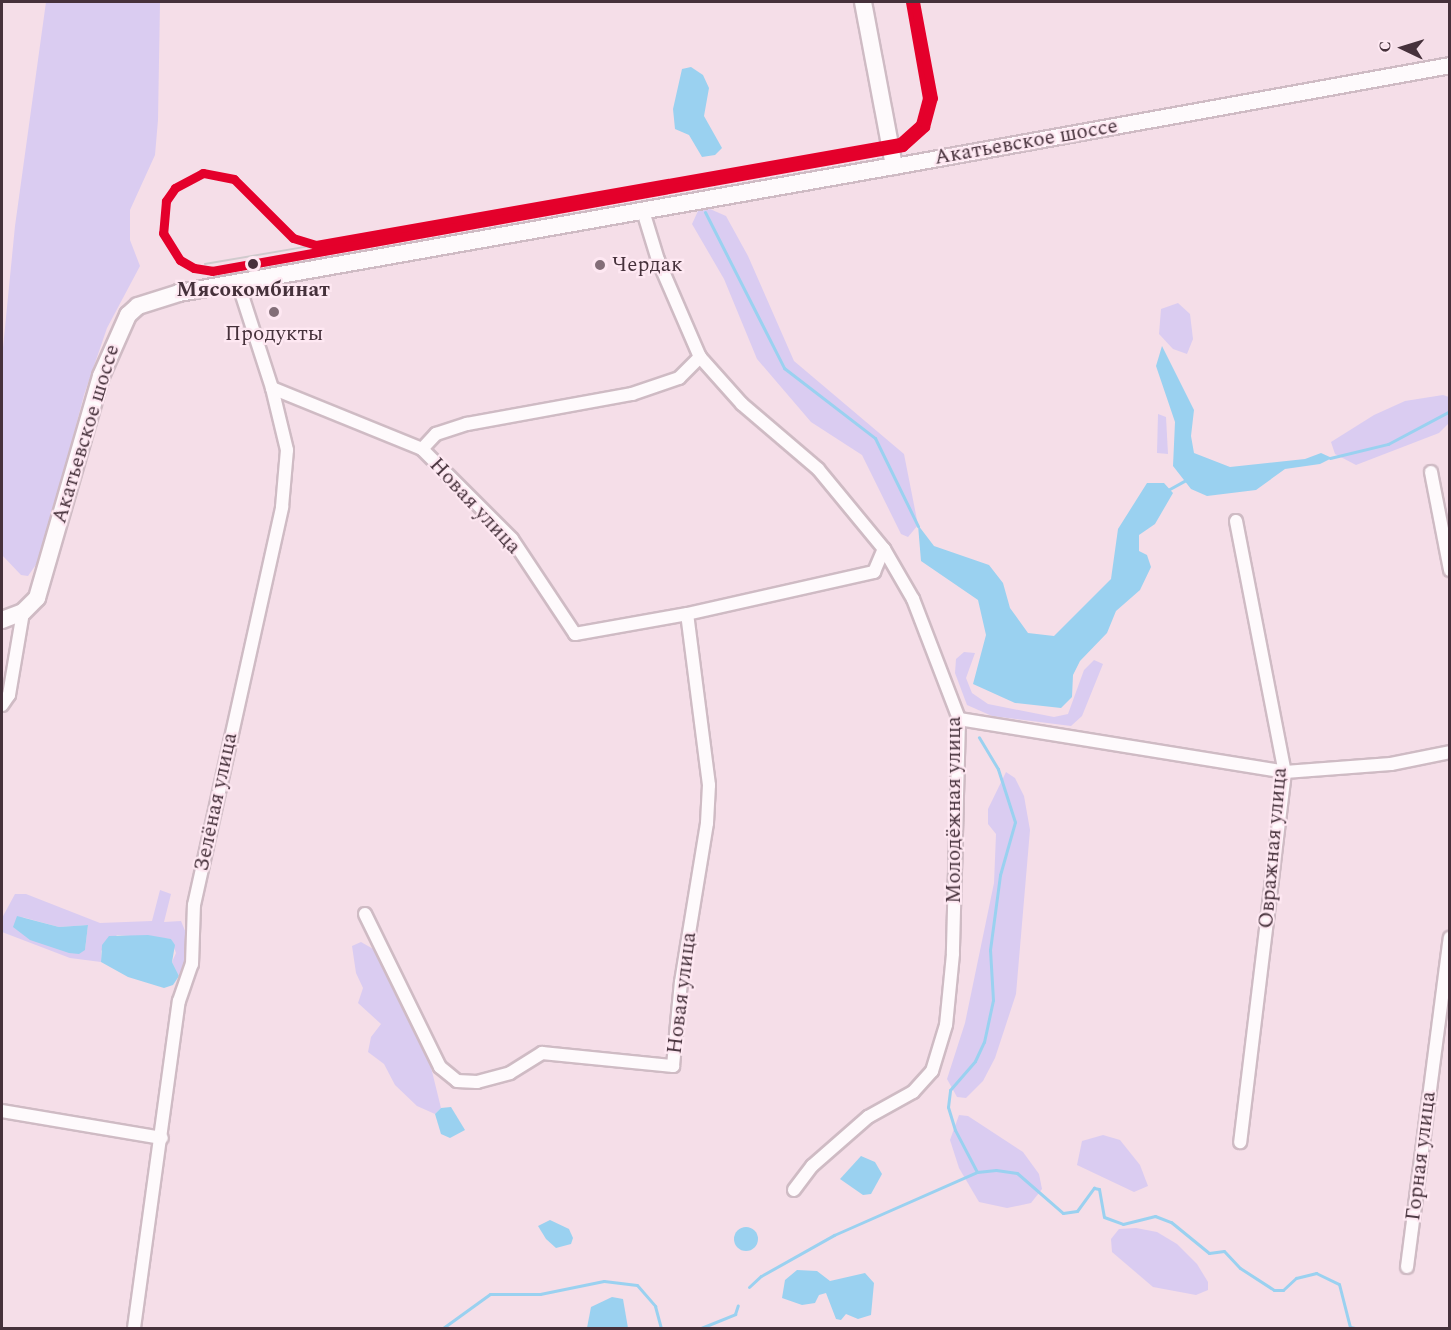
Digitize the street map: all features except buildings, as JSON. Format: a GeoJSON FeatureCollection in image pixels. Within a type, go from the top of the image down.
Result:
{"type":"FeatureCollection","features":[{"type":"Feature","properties":{"kind":"main road"},"geometry":{"type":"LineString","coordinates":[[863,2],[894,166]]}},
{"type":"Feature","properties":{"kind":"main road","name":"Акатьевское шоссе"},"geometry":{"type":"LineString","coordinates":[[23,612],[37,598],[88,414],[128,315],[153,299],[894,166]]}},
{"type":"Feature","properties":{"kind":"main road"},"geometry":{"type":"LineString","coordinates":[[2,620],[23,612]]}},
{"type":"Feature","properties":{"kind":"street","name":"Акатьевское шоссе"},"geometry":{"type":"LineString","coordinates":[[894,166],[1449,65]]}},
{"type":"Feature","properties":{"kind":"street","name":"Молодёжная улица"},"geometry":{"type":"LineString","coordinates":[[643,211],[658,260],[699,357],[742,404],[818,469],[885,549],[914,599],[958,719],[953,954],[946,1025],[932,1071],[914,1092],[868,1117],[807,1169],[794,1190]]}},
{"type":"Feature","properties":{"kind":"street","name":"Зелёная улица"},"geometry":{"type":"LineString","coordinates":[[134,1329],[179,1001],[192,964],[195,905],[282,507],[287,450],[272,388],[238,283]]}},
{"type":"Feature","properties":{"kind":"street"},"geometry":{"type":"LineString","coordinates":[[422,449],[436,434],[467,424],[632,394],[679,378],[699,357]]}},
{"type":"Feature","properties":{"kind":"street","name":"Новая улица"},"geometry":{"type":"LineString","coordinates":[[272,388],[422,449],[512,539],[575,634],[687,614],[873,572],[885,549]]}},
{"type":"Feature","properties":{"kind":"street"},"geometry":{"type":"LineString","coordinates":[[1431,472],[1449,570]]}},
{"type":"Feature","properties":{"kind":"street","name":"Овражная улица"},"geometry":{"type":"LineString","coordinates":[[1236,521],[1285,772],[1240,1143]]}},
{"type":"Feature","properties":{"kind":"street"},"geometry":{"type":"LineString","coordinates":[[2,705],[9,695],[23,612]]}},
{"type":"Feature","properties":{"kind":"street","name":"Новая улица"},"geometry":{"type":"LineString","coordinates":[[365,914],[440,1067],[457,1081],[477,1082],[510,1073],[542,1053],[673,1066],[681,982],[707,824],[709,785],[687,614]]}},
{"type":"Feature","properties":{"kind":"street"},"geometry":{"type":"LineString","coordinates":[[958,719],[1285,772],[1391,764],[1449,752]]}},
{"type":"Feature","properties":{"kind":"street","name":"Горная улица"},"geometry":{"type":"LineString","coordinates":[[1407,1267],[1449,938]]}},
{"type":"Feature","properties":{"kind":"street"},"geometry":{"type":"LineString","coordinates":[[2,1111],[162,1138]]}},
{"type":"Feature","properties":{"kind":"shaded area"},"geometry":{"type":"Polygon","coordinates":[[[46,2],[160,2],[158,120],[155,155],[130,210],[130,240],[140,266],[107,328],[84,395],[42,556],[28,576],[21,575],[2,555],[2,358],[15,226],[46,2]]]}},
{"type":"Feature","properties":{"kind":"shaded area"},"geometry":{"type":"Polygon","coordinates":[[[710,209],[726,216],[748,256],[794,361],[904,454],[918,525],[908,537],[901,534],[862,455],[811,422],[757,359],[724,279],[692,224],[698,211],[710,209]]]}},
{"type":"Feature","properties":{"kind":"shaded area"},"geometry":{"type":"Polygon","coordinates":[[[1178,303],[1190,314],[1193,339],[1187,354],[1173,349],[1159,334],[1161,309],[1178,303]]]}},
{"type":"Feature","properties":{"kind":"shaded area"},"geometry":{"type":"Polygon","coordinates":[[[1443,395],[1449,397],[1449,423],[1439,433],[1356,465],[1335,454],[1331,442],[1374,415],[1405,401],[1443,395]]]}},
{"type":"Feature","properties":{"kind":"shaded area"},"geometry":{"type":"Polygon","coordinates":[[[1158,414],[1166,417],[1168,454],[1157,453],[1158,414]]]}},
{"type":"Feature","properties":{"kind":"shaded area"},"geometry":{"type":"Polygon","coordinates":[[[964,652],[975,653],[966,678],[972,693],[988,704],[1054,717],[1068,714],[1084,670],[1094,660],[1103,664],[1082,716],[1071,726],[992,716],[967,705],[955,673],[956,659],[964,652]]]}},
{"type":"Feature","properties":{"kind":"shaded area"},"geometry":{"type":"Polygon","coordinates":[[[1006,772],[1015,778],[1024,796],[1030,830],[1016,994],[995,1058],[983,1081],[966,1098],[957,1097],[947,1079],[965,1023],[994,883],[996,834],[988,824],[988,809],[1006,772]]]}},
{"type":"Feature","properties":{"kind":"shaded area"},"geometry":{"type":"Polygon","coordinates":[[[160,890],[171,894],[164,922],[181,921],[188,938],[186,970],[179,976],[172,962],[176,953],[171,939],[117,935],[101,951],[101,962],[70,958],[2,932],[2,918],[15,894],[26,894],[100,923],[152,921],[160,890]],[[22,917],[85,950],[88,925],[59,927],[22,917]]]}},
{"type":"Feature","properties":{"kind":"shaded area"},"geometry":{"type":"Polygon","coordinates":[[[361,942],[375,950],[428,1055],[441,1108],[435,1114],[417,1106],[395,1085],[384,1064],[368,1052],[371,1037],[381,1024],[358,1003],[363,988],[356,973],[352,946],[361,942]]]}},
{"type":"Feature","properties":{"kind":"shaded area"},"geometry":{"type":"Polygon","coordinates":[[[959,1115],[968,1116],[1023,1152],[1039,1174],[1042,1189],[1031,1203],[1007,1208],[979,1202],[959,1168],[950,1140],[959,1115]]]}},
{"type":"Feature","properties":{"kind":"shaded area"},"geometry":{"type":"Polygon","coordinates":[[[1103,1135],[1120,1140],[1140,1165],[1148,1186],[1134,1192],[1077,1165],[1082,1141],[1103,1135]]]}},
{"type":"Feature","properties":{"kind":"shaded area"},"geometry":{"type":"Polygon","coordinates":[[[1136,1228],[1157,1232],[1177,1244],[1197,1264],[1208,1282],[1208,1290],[1196,1295],[1153,1287],[1112,1252],[1111,1239],[1119,1229],[1136,1228]]]}},
{"type":"Feature","properties":{"kind":"water"},"geometry":{"type":"Polygon","coordinates":[[[691,67],[703,75],[709,88],[704,116],[722,148],[715,155],[702,157],[689,135],[675,129],[673,109],[682,69],[691,67]]]}},
{"type":"Feature","properties":{"kind":"water"},"geometry":{"type":"Polygon","coordinates":[[[1162,346],[1194,410],[1191,436],[1194,453],[1230,467],[1305,459],[1321,453],[1332,458],[1320,464],[1285,469],[1256,490],[1207,496],[1191,489],[1173,466],[1175,422],[1156,366],[1162,346]]]}},
{"type":"Feature","properties":{"kind":"water"},"geometry":{"type":"Polygon","coordinates":[[[1147,483],[1164,483],[1173,493],[1155,524],[1139,535],[1139,551],[1147,555],[1151,567],[1140,590],[1116,611],[1107,633],[1080,661],[1073,675],[1072,697],[1061,708],[1015,703],[973,684],[986,635],[978,600],[921,561],[918,525],[934,546],[989,565],[1003,583],[1010,608],[1028,633],[1054,636],[1111,579],[1118,529],[1147,483]]]}},
{"type":"Feature","properties":{"kind":"water"},"geometry":{"type":"Polygon","coordinates":[[[17,916],[59,927],[88,925],[85,950],[79,954],[69,953],[30,940],[13,927],[17,916]]]}},
{"type":"Feature","properties":{"kind":"water"},"geometry":{"type":"Polygon","coordinates":[[[148,935],[171,939],[175,945],[172,962],[179,976],[173,985],[164,988],[128,977],[101,962],[102,945],[109,936],[148,935]]]}},
{"type":"Feature","properties":{"kind":"water"},"geometry":{"type":"Polygon","coordinates":[[[451,1107],[465,1130],[450,1138],[441,1134],[435,1114],[441,1108],[451,1107]]]}},
{"type":"Feature","properties":{"kind":"water"},"geometry":{"type":"Polygon","coordinates":[[[861,1156],[875,1162],[882,1174],[871,1194],[863,1195],[840,1179],[861,1156]]]}},
{"type":"Feature","properties":{"kind":"water"},"geometry":{"type":"Polygon","coordinates":[[[550,1220],[569,1229],[573,1238],[571,1244],[556,1248],[546,1239],[538,1226],[550,1220]]]}},
{"type":"Feature","properties":{"kind":"water"},"geometry":{"type":"Polygon","coordinates":[[[746,1227],[751,1228],[757,1234],[757,1244],[751,1250],[746,1251],[741,1250],[735,1244],[734,1239],[735,1234],[741,1228],[746,1227]]]}},
{"type":"Feature","properties":{"kind":"water"},"geometry":{"type":"Polygon","coordinates":[[[797,1270],[817,1271],[830,1281],[865,1273],[874,1283],[871,1315],[858,1319],[846,1314],[841,1320],[836,1319],[826,1293],[819,1295],[815,1303],[802,1305],[782,1298],[785,1280],[797,1270]]]}},
{"type":"Feature","properties":{"kind":"water"},"geometry":{"type":"Polygon","coordinates":[[[612,1297],[623,1299],[628,1328],[587,1328],[591,1307],[612,1297]]]}},
{"type":"Feature","properties":{"kind":"waterway"},"geometry":{"type":"LineString","coordinates":[[705,212],[784,368],[875,438],[918,526]]}},
{"type":"Feature","properties":{"kind":"waterway"},"geometry":{"type":"LineString","coordinates":[[1330,458],[1388,444],[1450,411]]}},
{"type":"Feature","properties":{"kind":"waterway"},"geometry":{"type":"LineString","coordinates":[[1166,491],[1186,480]]}},
{"type":"Feature","properties":{"kind":"waterway"},"geometry":{"type":"LineString","coordinates":[[977,1172],[955,1130],[948,1107],[950,1090],[975,1061],[984,1042],[993,1000],[990,950],[1000,875],[1015,822],[998,769],[979,737]]}},
{"type":"Feature","properties":{"kind":"waterway"},"geometry":{"type":"LineString","coordinates":[[749,1287],[761,1276],[834,1235],[977,1172],[996,1170],[1017,1173],[1063,1213],[1077,1211],[1094,1188],[1099,1189],[1104,1217],[1123,1224],[1155,1216],[1171,1222],[1209,1253],[1224,1251],[1240,1268],[1274,1290],[1283,1290],[1296,1278],[1316,1273],[1339,1284],[1350,1327],[1355,1328]]}},
{"type":"Feature","properties":{"kind":"waterway"},"geometry":{"type":"LineString","coordinates":[[443,1328],[490,1294],[540,1294],[604,1281],[637,1285],[655,1306],[661,1328]]}},
{"type":"Feature","properties":{"kind":"waterway"},"geometry":{"type":"LineString","coordinates":[[701,1328],[735,1314],[738,1305]]}},
{"type":"Feature","properties":{"kind":"tram line"},"geometry":{"type":"LineString","coordinates":[[205,264],[316,245]]}},
{"type":"Feature","properties":{"kind":"transit line"},"geometry":{"type":"LineString","coordinates":[[910,2],[927,98],[920,124],[900,142],[316,245],[293,238],[234,179],[203,173],[175,188],[166,201],[163,233],[180,260],[194,268],[212,271],[903,147],[925,127],[933,98],[915,2]]}},
{"type":"Feature","properties":{"kind":"place","name":"Мясокомбинат"},"geometry":{"type":"Point","coordinates":[253,264]}},
{"type":"Feature","properties":{"kind":"place","name":"Чердак"},"geometry":{"type":"Point","coordinates":[600,265]}},
{"type":"Feature","properties":{"kind":"place","name":"Продукты"},"geometry":{"type":"Point","coordinates":[274,312]}}]}
